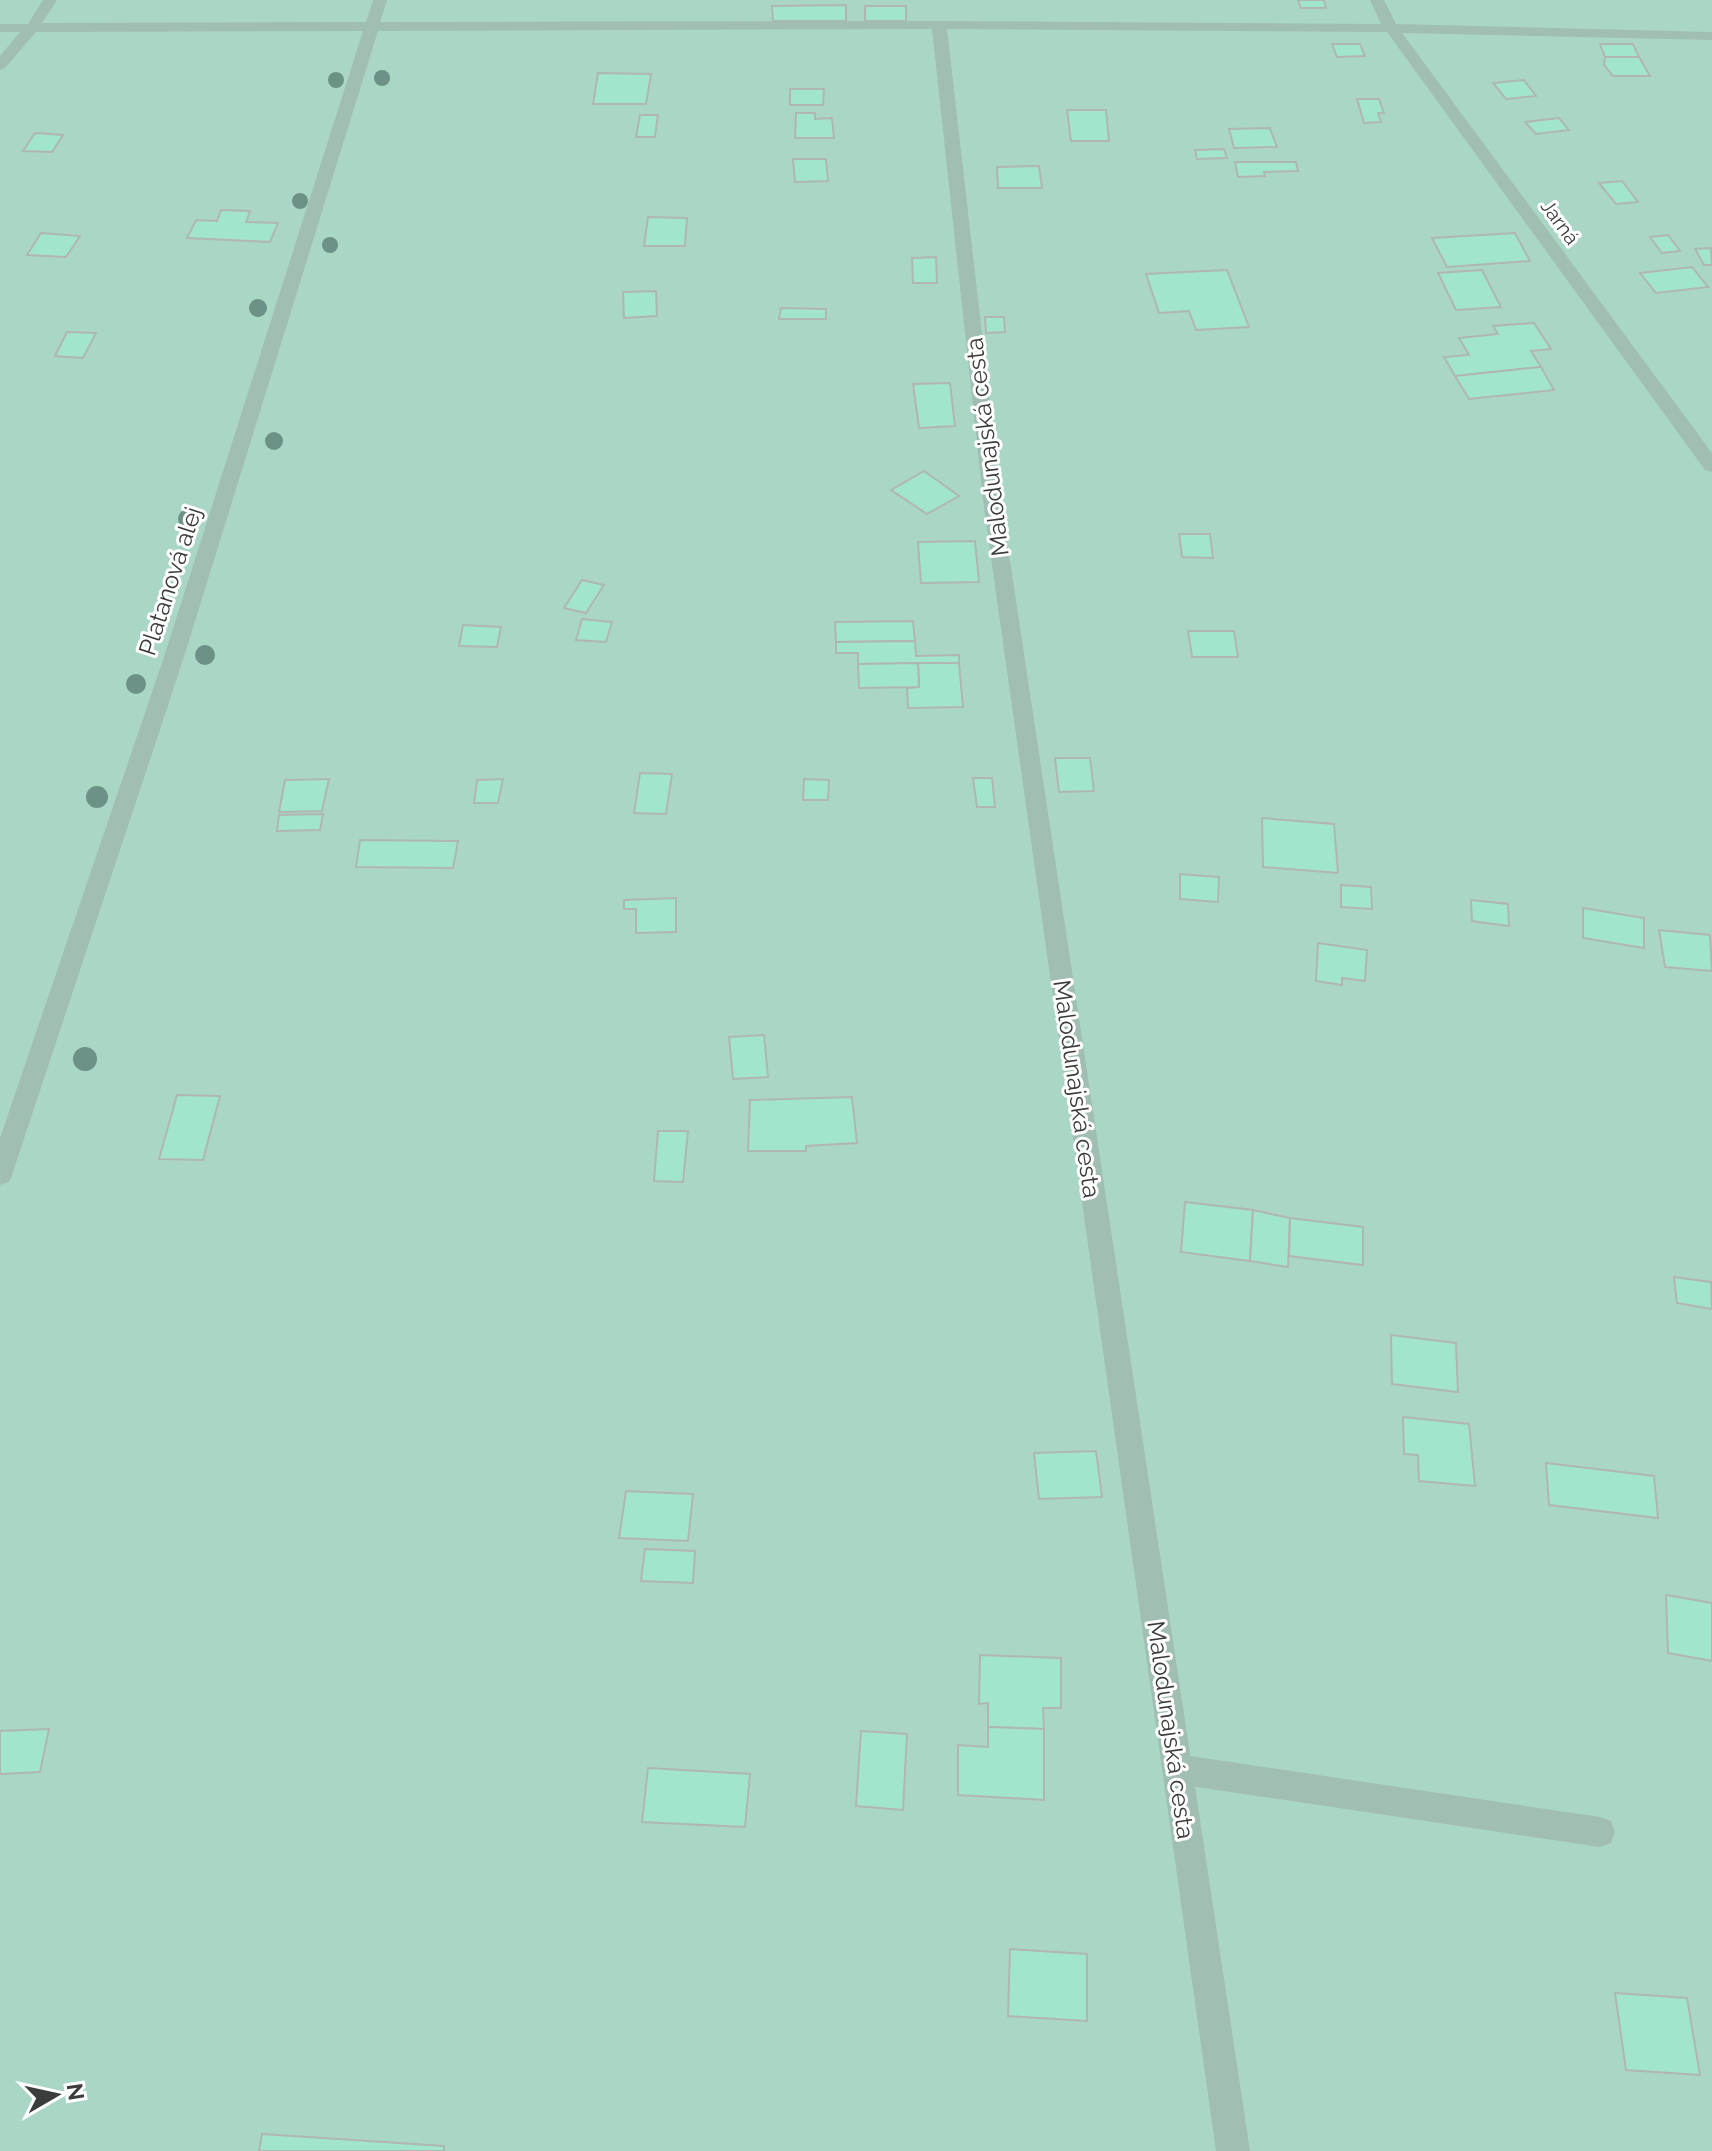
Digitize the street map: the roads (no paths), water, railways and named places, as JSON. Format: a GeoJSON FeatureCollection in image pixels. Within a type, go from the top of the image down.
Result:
{"type":"FeatureCollection","features":[{"type":"Feature","properties":{"kind":"street"},"geometry":{"type":"LineString","coordinates":[[0,65],[32,28],[50,0]]}},
{"type":"Feature","properties":{"kind":"street","name":"Platanová alej"},"geometry":{"type":"LineString","coordinates":[[0,1175],[177,645],[380,0]]}},
{"type":"Feature","properties":{"kind":"street","name":"Jarná"},"geometry":{"type":"LineString","coordinates":[[1377,0],[1391,28],[1712,466]]}},
{"type":"Feature","properties":{"kind":"street"},"geometry":{"type":"LineString","coordinates":[[0,28],[939,25],[1391,28],[1712,36]]}},
{"type":"Feature","properties":{"kind":"street","name":"Malodunajská cesta"},"geometry":{"type":"LineString","coordinates":[[939,25],[993,508],[1233,2151]]}},
{"type":"Feature","properties":{"kind":"street"},"geometry":{"type":"LineString","coordinates":[[1177,1769],[1600,1832]]}}]}
